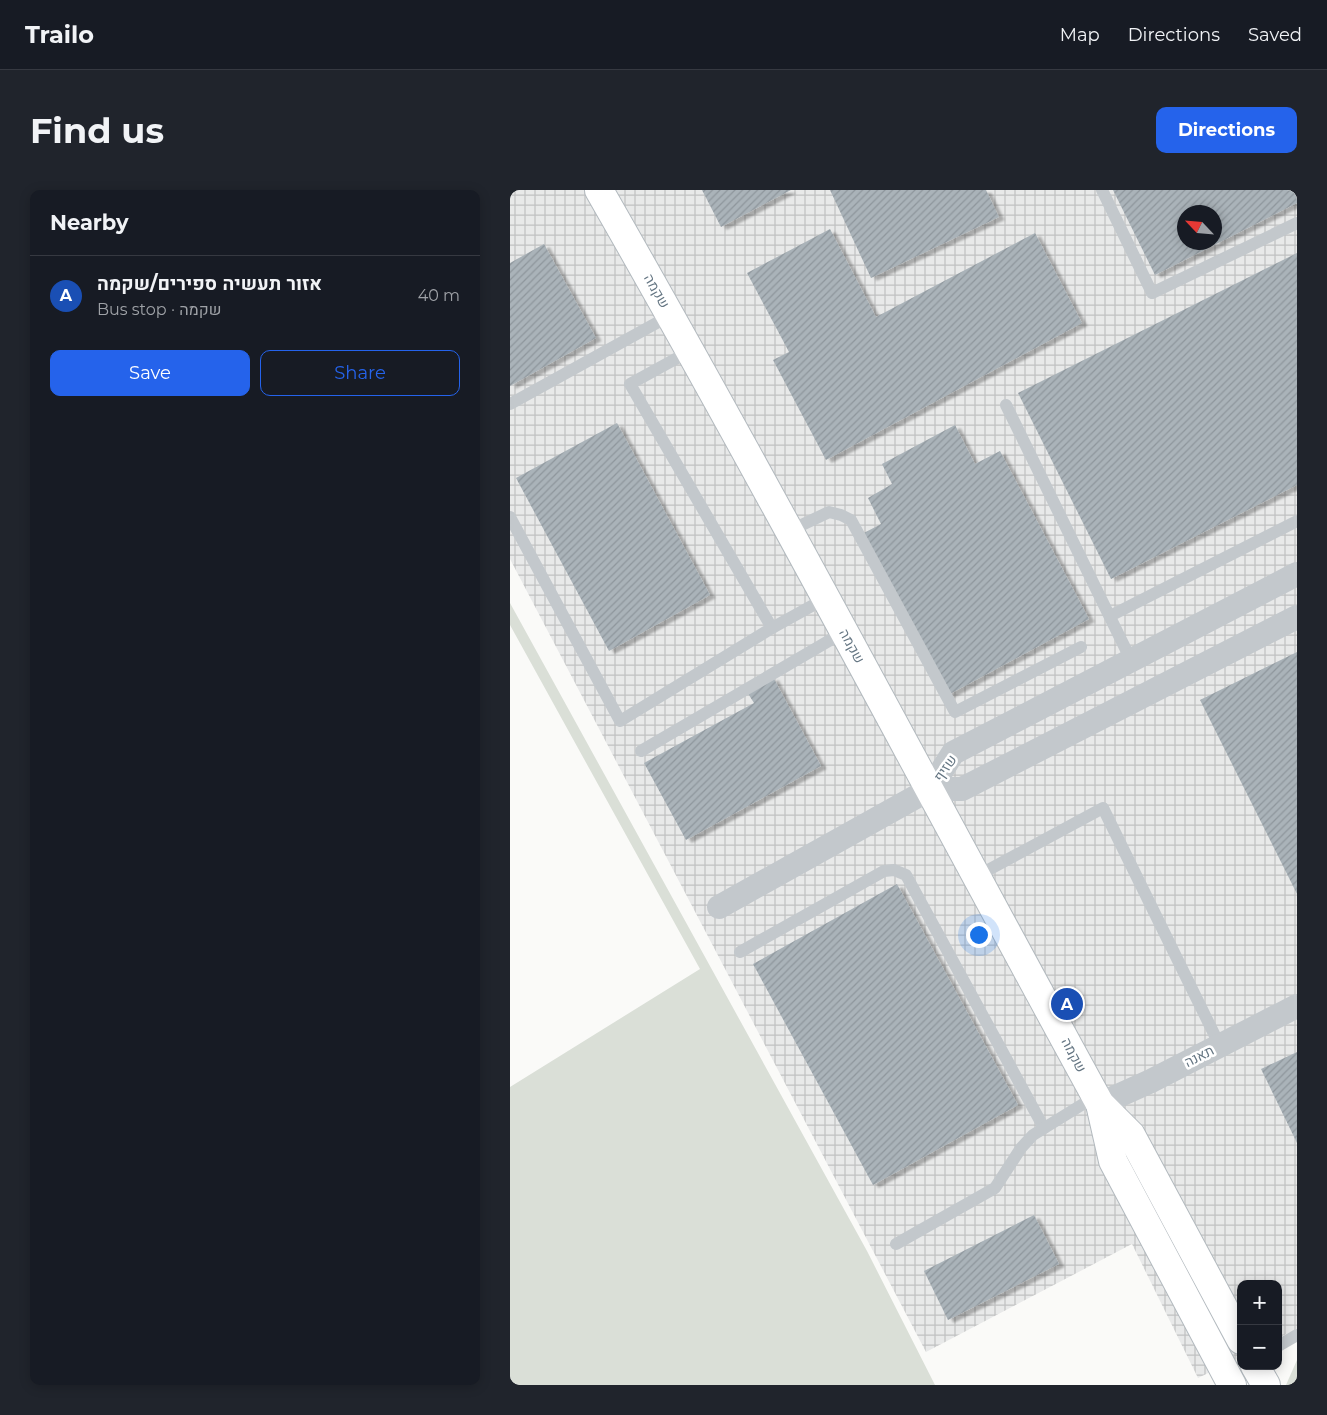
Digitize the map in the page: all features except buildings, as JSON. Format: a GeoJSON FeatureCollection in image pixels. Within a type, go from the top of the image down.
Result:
{"type":"FeatureCollection","features":[{"type":"Feature","properties":{"kind":"street","name":"שקמה"},"geometry":{"type":"LineString","coordinates":[[599,190],[671,315],[1098,1100],[1131,1135],[1237,1333]]}},
{"type":"Feature","properties":{"kind":"street","name":"שזיף"},"geometry":{"type":"LineString","coordinates":[[930,789],[953,753],[1297,574]]}},
{"type":"Feature","properties":{"kind":"street","name":"שזיף"},"geometry":{"type":"LineString","coordinates":[[930,789],[962,789],[1297,617]]}},
{"type":"Feature","properties":{"kind":"street"},"geometry":{"type":"LineString","coordinates":[[719,907],[930,789]]}},
{"type":"Feature","properties":{"kind":"street","name":"תאנה"},"geometry":{"type":"LineString","coordinates":[[1098,1100],[1152,1081],[1297,1006]]}},
{"type":"Feature","properties":{"kind":"street","name":"שקמה"},"geometry":{"type":"LineString","coordinates":[[1098,1100],[1112,1161],[1237,1375],[1266,1385]]}},
{"type":"Feature","properties":{"kind":"lane"},"geometry":{"type":"LineString","coordinates":[[1102,190],[1152,294],[1297,223]]}},
{"type":"Feature","properties":{"kind":"lane"},"geometry":{"type":"LineString","coordinates":[[510,404],[671,315]]}},
{"type":"Feature","properties":{"kind":"lane"},"geometry":{"type":"LineString","coordinates":[[690,351],[630,384],[772,628]]}},
{"type":"Feature","properties":{"kind":"lane"},"geometry":{"type":"LineString","coordinates":[[1006,405],[1132,660]]}},
{"type":"Feature","properties":{"kind":"lane"},"geometry":{"type":"LineString","coordinates":[[789,531],[829,512],[851,520],[955,712],[1081,647]]}},
{"type":"Feature","properties":{"kind":"lane"},"geometry":{"type":"LineString","coordinates":[[510,517],[620,721],[772,628],[826,598]]}},
{"type":"Feature","properties":{"kind":"lane"},"geometry":{"type":"LineString","coordinates":[[1110,616],[1297,521]]}},
{"type":"Feature","properties":{"kind":"lane"},"geometry":{"type":"LineString","coordinates":[[641,751],[844,632]]}},
{"type":"Feature","properties":{"kind":"lane"},"geometry":{"type":"LineString","coordinates":[[977,876],[1102,808],[1220,1046]]}},
{"type":"Feature","properties":{"kind":"lane"},"geometry":{"type":"LineString","coordinates":[[740,952],[884,872],[894,870],[906,875],[1044,1128]]}},
{"type":"Feature","properties":{"kind":"lane"},"geometry":{"type":"LineString","coordinates":[[896,1244],[995,1188],[1021,1148],[1033,1135],[1098,1100]]}},
{"type":"Feature","properties":{"kind":"lane"},"geometry":{"type":"LineString","coordinates":[[1282,1344],[1297,1335]]}},
{"type":"Feature","properties":{"kind":"shaded area"},"geometry":{"type":"Polygon","coordinates":[[[510,190],[1297,190],[1297,1329],[1282,1336],[1282,1280],[1237,1280],[1237,1359],[1198,1378],[1132,1244],[926,1352],[510,559],[510,190]]]}},
{"type":"Feature","properties":{"kind":"shaded area"},"geometry":{"type":"Polygon","coordinates":[[[510,603],[867,1251],[935,1385],[510,1385],[510,1087],[700,969],[510,625],[510,603]]]}},
{"type":"Feature","properties":{"kind":"shaded area"},"geometry":{"type":"Polygon","coordinates":[[[1297,1360],[1297,1385],[1286,1385],[1297,1360]]]}},
{"type":"Feature","properties":{"kind":"place","name":"אזור תעשיה ספירים/שקמה"},"geometry":{"type":"Point","coordinates":[1067,1004]}}]}
